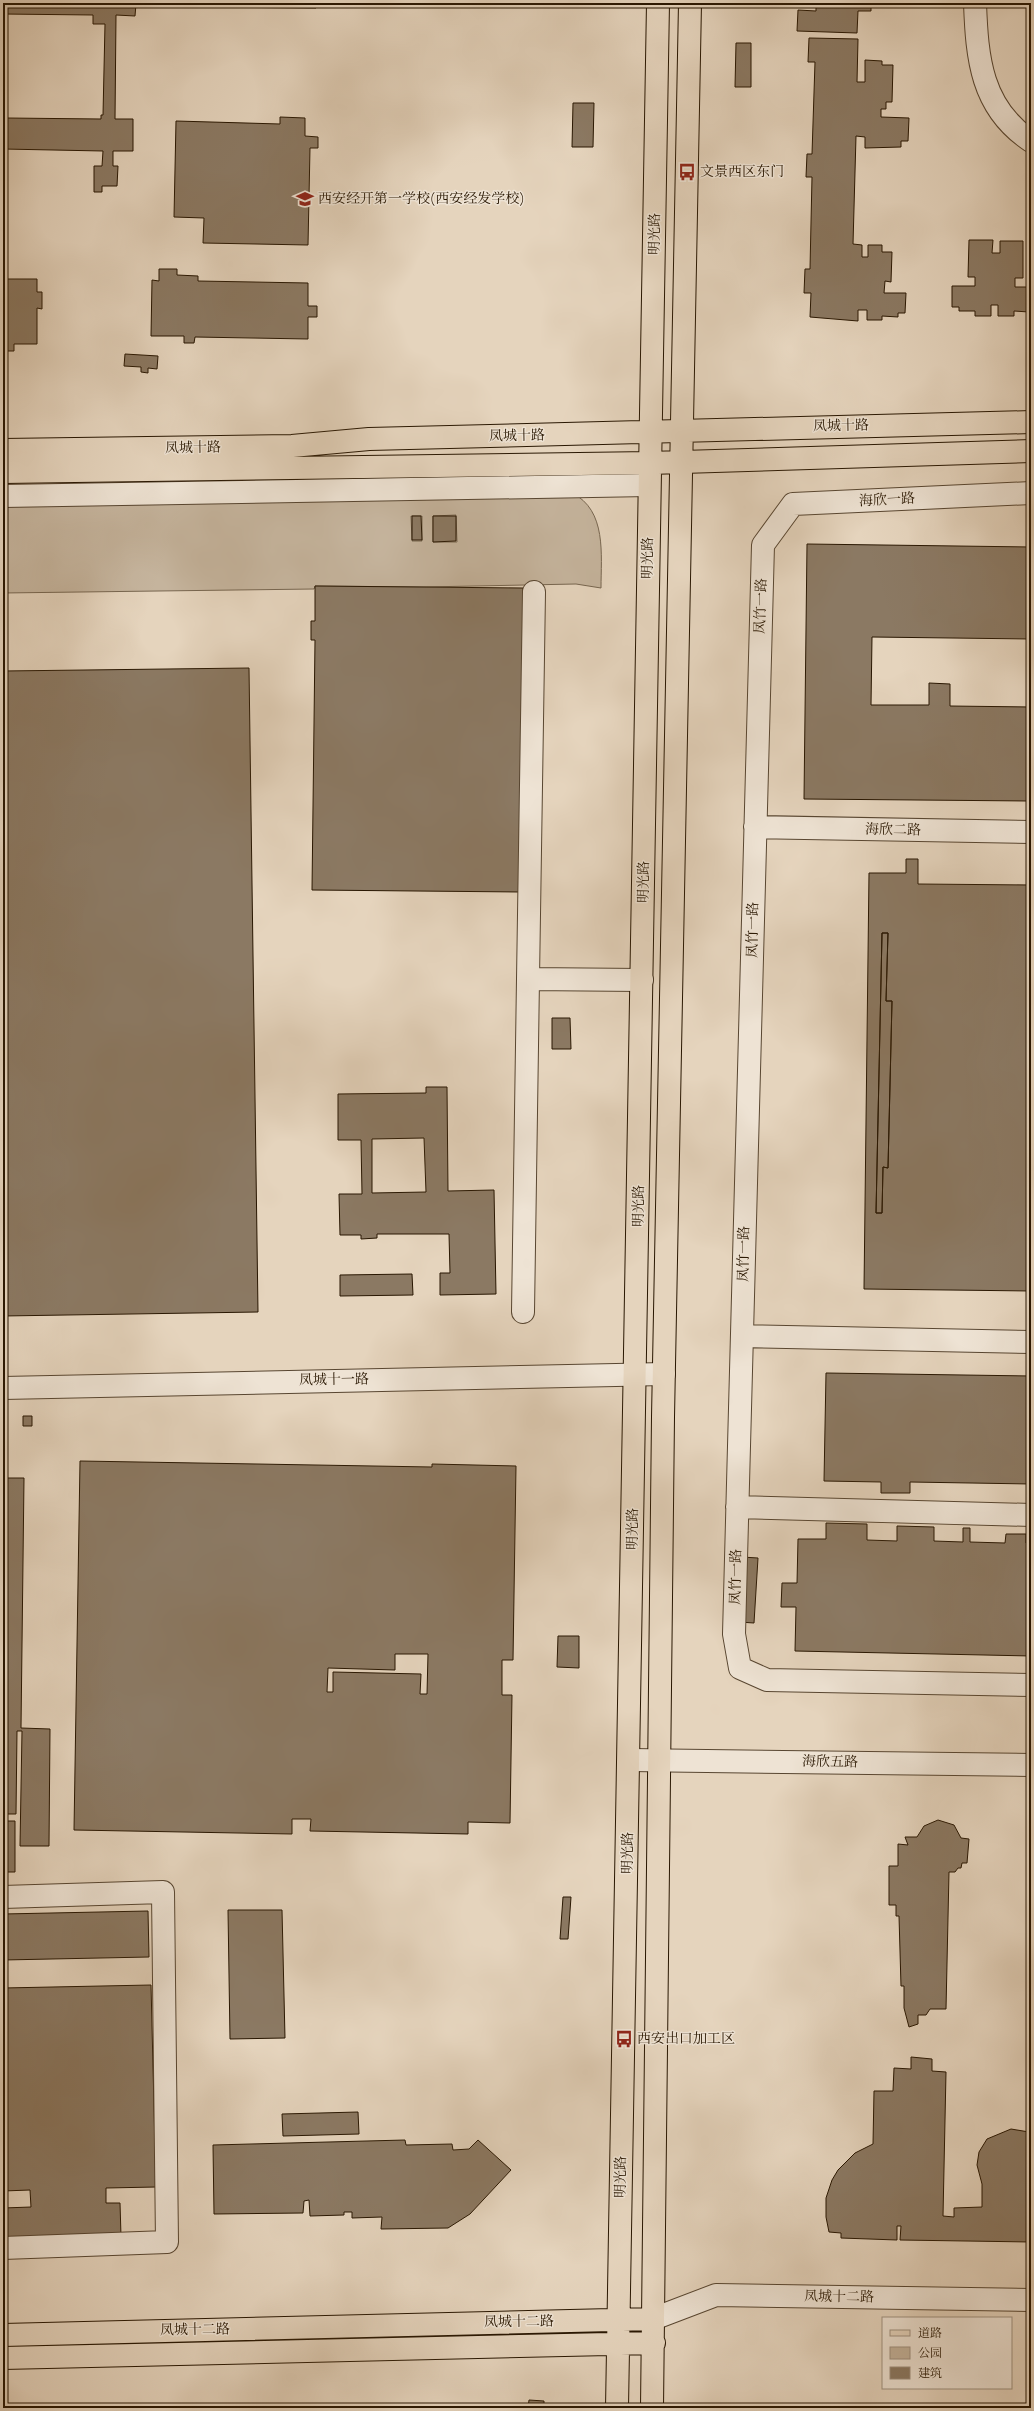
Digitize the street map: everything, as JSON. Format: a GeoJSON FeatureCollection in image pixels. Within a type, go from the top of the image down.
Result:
{"type":"FeatureCollection","features":[{"type":"Feature","properties":{"kind":"main road","name":"明光路"},"geometry":{"type":"LineString","coordinates":[[617,2408],[630,1760],[658,3]]}},
{"type":"Feature","properties":{"kind":"main road","name":"明光路"},"geometry":{"type":"LineString","coordinates":[[652,2408],[654,2343],[658,1760],[664,1374],[690,3]]}},
{"type":"Feature","properties":{"kind":"main road","name":"凤城十路"},"geometry":{"type":"LineString","coordinates":[[3,450],[292,446],[369,439],[1031,422]]}},
{"type":"Feature","properties":{"kind":"main road","name":"凤城十路"},"geometry":{"type":"LineString","coordinates":[[3,472],[650,464],[1031,451]]}},
{"type":"Feature","properties":{"kind":"main road","name":"凤城十二路"},"geometry":{"type":"LineString","coordinates":[[3,2335],[653,2319]]}},
{"type":"Feature","properties":{"kind":"main road","name":"凤城十二路"},"geometry":{"type":"LineString","coordinates":[[3,2358],[654,2343]]}},
{"type":"Feature","properties":{"kind":"street"},"geometry":{"type":"LineString","coordinates":[[975,3],[976,49],[991,100],[1020,134],[1031,142]]}},
{"type":"Feature","properties":{"kind":"street"},"geometry":{"type":"LineString","coordinates":[[3,496],[650,485]]}},
{"type":"Feature","properties":{"kind":"street","name":"海欣一路"},"geometry":{"type":"LineString","coordinates":[[763,545],[793,504],[1031,492]]}},
{"type":"Feature","properties":{"kind":"street","name":"凤竹一路"},"geometry":{"type":"LineString","coordinates":[[763,545],[734,1634],[740,1668],[767,1680],[1031,1685]]}},
{"type":"Feature","properties":{"kind":"street"},"geometry":{"type":"LineString","coordinates":[[523,1312],[534,592]]}},
{"type":"Feature","properties":{"kind":"street","name":"海欣二路"},"geometry":{"type":"LineString","coordinates":[[755,828],[1031,832]]}},
{"type":"Feature","properties":{"kind":"street"},"geometry":{"type":"LineString","coordinates":[[528,979],[642,980]]}},
{"type":"Feature","properties":{"kind":"street"},"geometry":{"type":"LineString","coordinates":[[742,1336],[1031,1342]]}},
{"type":"Feature","properties":{"kind":"street","name":"凤城十一路"},"geometry":{"type":"LineString","coordinates":[[3,1388],[664,1374]]}},
{"type":"Feature","properties":{"kind":"street"},"geometry":{"type":"LineString","coordinates":[[737,1507],[1031,1515]]}},
{"type":"Feature","properties":{"kind":"street","name":"海欣五路"},"geometry":{"type":"LineString","coordinates":[[630,1760],[1031,1765]]}},
{"type":"Feature","properties":{"kind":"street"},"geometry":{"type":"LineString","coordinates":[[3,1897],[163,1892],[167,2242],[3,2248]]}},
{"type":"Feature","properties":{"kind":"street","name":"凤城十二路"},"geometry":{"type":"LineString","coordinates":[[653,2319],[716,2295],[1031,2300]]}},
{"type":"Feature","properties":{"kind":"green space"},"geometry":{"type":"Polygon","coordinates":[[[572,493],[583,501],[591,510],[597,522],[601,548],[601,588],[576,584],[424,587],[315,586],[314,589],[3,593],[3,500],[572,493]],[[456,515],[433,516],[433,542],[457,542],[456,515]],[[411,516],[412,541],[422,541],[422,516],[411,516]]]}},
{"type":"Feature","properties":{"kind":"building"},"geometry":{"type":"Polygon","coordinates":[[[3,3],[143,3],[136,4],[135,16],[116,15],[115,119],[133,119],[133,151],[113,151],[113,166],[118,166],[117,186],[102,186],[102,192],[94,192],[94,166],[102,166],[103,151],[3,149],[3,96],[7,96],[7,118],[101,119],[101,115],[103,115],[105,24],[93,24],[93,15],[3,14],[3,3]]]}},
{"type":"Feature","properties":{"kind":"building"},"geometry":{"type":"Polygon","coordinates":[[[191,3],[316,3],[316,8],[191,7],[191,3]]]}},
{"type":"Feature","properties":{"kind":"building"},"geometry":{"type":"Polygon","coordinates":[[[816,3],[871,3],[871,11],[858,11],[857,33],[797,31],[798,10],[816,11],[816,3]]]}},
{"type":"Feature","properties":{"kind":"building"},"geometry":{"type":"Polygon","coordinates":[[[809,38],[858,39],[857,82],[865,82],[865,60],[882,61],[882,65],[893,65],[892,102],[886,102],[886,109],[881,109],[881,117],[909,118],[908,141],[901,141],[901,147],[865,148],[865,137],[856,136],[853,244],[862,245],[862,257],[868,257],[868,245],[882,245],[882,252],[892,252],[891,282],[885,281],[884,293],[906,293],[905,313],[898,313],[898,317],[882,316],[882,320],[867,320],[867,310],[858,310],[858,321],[810,317],[811,293],[804,293],[805,269],[810,269],[812,177],[806,177],[807,154],[812,154],[815,62],[808,62],[809,38]]]}},
{"type":"Feature","properties":{"kind":"building"},"geometry":{"type":"Polygon","coordinates":[[[736,43],[751,43],[751,87],[735,87],[736,43]]]}},
{"type":"Feature","properties":{"kind":"building"},"geometry":{"type":"Polygon","coordinates":[[[573,103],[594,103],[593,147],[572,147],[573,103]]]}},
{"type":"Feature","properties":{"kind":"building"},"geometry":{"type":"Polygon","coordinates":[[[280,117],[305,118],[305,136],[318,137],[318,148],[310,148],[308,245],[203,243],[204,218],[174,217],[176,121],[280,124],[280,117]]]}},
{"type":"Feature","properties":{"kind":"building"},"geometry":{"type":"Polygon","coordinates":[[[969,240],[993,240],[992,253],[1000,253],[1000,241],[1023,241],[1023,278],[1015,278],[1015,287],[1031,287],[1029,312],[1014,311],[1014,316],[998,316],[998,305],[991,305],[991,316],[975,316],[975,311],[959,311],[959,307],[952,307],[952,286],[975,286],[975,277],[968,277],[969,240]]]}},
{"type":"Feature","properties":{"kind":"building"},"geometry":{"type":"Polygon","coordinates":[[[159,269],[177,269],[177,275],[198,276],[198,281],[308,283],[308,306],[317,306],[317,317],[308,317],[308,339],[195,337],[194,343],[184,343],[184,336],[151,336],[152,280],[159,281],[159,269]]]}},
{"type":"Feature","properties":{"kind":"building"},"geometry":{"type":"Polygon","coordinates":[[[3,279],[37,279],[37,292],[42,292],[42,309],[37,308],[37,344],[14,344],[14,351],[3,351],[3,279]]]}},
{"type":"Feature","properties":{"kind":"building"},"geometry":{"type":"Polygon","coordinates":[[[125,354],[158,356],[157,369],[148,368],[148,373],[141,372],[141,367],[124,366],[125,354]]]}},
{"type":"Feature","properties":{"kind":"building"},"geometry":{"type":"Polygon","coordinates":[[[412,516],[421,516],[422,540],[412,540],[412,516]]]}},
{"type":"Feature","properties":{"kind":"building"},"geometry":{"type":"Polygon","coordinates":[[[433,516],[456,516],[456,541],[433,542],[433,516]]]}},
{"type":"Feature","properties":{"kind":"building"},"geometry":{"type":"Polygon","coordinates":[[[807,544],[1031,547],[1031,639],[872,637],[871,705],[929,705],[929,683],[950,684],[950,706],[1031,707],[1031,825],[1028,824],[1028,801],[804,799],[807,544]]]}},
{"type":"Feature","properties":{"kind":"building"},"geometry":{"type":"Polygon","coordinates":[[[315,586],[523,588],[520,892],[312,890],[315,640],[311,640],[311,621],[315,621],[315,586]]]}},
{"type":"Feature","properties":{"kind":"building"},"geometry":{"type":"Polygon","coordinates":[[[249,668],[258,1312],[3,1316],[3,671],[249,668]]]}},
{"type":"Feature","properties":{"kind":"building"},"geometry":{"type":"Polygon","coordinates":[[[906,859],[918,859],[918,884],[1031,885],[1031,1291],[864,1289],[869,873],[906,873],[906,859]],[[882,933],[876,1213],[882,1213],[883,1167],[888,1168],[892,1001],[886,1001],[888,933],[882,933]]]}},
{"type":"Feature","properties":{"kind":"building"},"geometry":{"type":"Polygon","coordinates":[[[882,933],[888,933],[886,1001],[892,1001],[888,1168],[883,1167],[882,1213],[876,1213],[882,933]]]}},
{"type":"Feature","properties":{"kind":"building"},"geometry":{"type":"Polygon","coordinates":[[[552,1018],[570,1018],[571,1049],[552,1049],[552,1018]]]}},
{"type":"Feature","properties":{"kind":"building"},"geometry":{"type":"Polygon","coordinates":[[[426,1087],[447,1087],[448,1191],[494,1190],[496,1294],[440,1295],[440,1273],[450,1273],[449,1234],[377,1234],[377,1238],[361,1239],[361,1235],[340,1235],[339,1194],[362,1194],[361,1140],[338,1140],[338,1094],[426,1093],[426,1087]],[[424,1138],[372,1139],[372,1193],[426,1192],[424,1138]]]}},
{"type":"Feature","properties":{"kind":"building"},"geometry":{"type":"Polygon","coordinates":[[[412,1274],[413,1295],[340,1296],[340,1275],[412,1274]]]}},
{"type":"Feature","properties":{"kind":"building"},"geometry":{"type":"Polygon","coordinates":[[[826,1373],[1031,1376],[1031,1484],[910,1482],[910,1493],[881,1493],[881,1482],[824,1481],[826,1373]]]}},
{"type":"Feature","properties":{"kind":"building"},"geometry":{"type":"Polygon","coordinates":[[[23,1416],[32,1416],[32,1426],[23,1426],[23,1416]]]}},
{"type":"Feature","properties":{"kind":"building"},"geometry":{"type":"Polygon","coordinates":[[[80,1461],[432,1467],[432,1464],[516,1466],[513,1660],[502,1660],[502,1695],[512,1695],[510,1823],[468,1822],[468,1834],[310,1831],[311,1819],[292,1819],[292,1834],[74,1830],[80,1461]],[[395,1654],[395,1670],[328,1668],[327,1692],[333,1692],[333,1672],[421,1674],[420,1694],[427,1694],[428,1654],[395,1654]]]}},
{"type":"Feature","properties":{"kind":"building"},"geometry":{"type":"Polygon","coordinates":[[[3,1478],[24,1478],[21,1728],[50,1729],[49,1846],[20,1846],[22,1731],[17,1731],[16,1814],[3,1814],[3,1478]]]}},
{"type":"Feature","properties":{"kind":"building"},"geometry":{"type":"Polygon","coordinates":[[[826,1523],[867,1524],[867,1540],[897,1541],[897,1526],[934,1527],[934,1541],[963,1542],[963,1528],[970,1528],[970,1542],[1005,1543],[1006,1534],[1026,1534],[1026,1543],[1031,1543],[1031,1656],[795,1651],[796,1607],[781,1607],[782,1583],[797,1583],[798,1539],[826,1539],[826,1523]]]}},
{"type":"Feature","properties":{"kind":"building"},"geometry":{"type":"Polygon","coordinates":[[[742,1557],[758,1558],[754,1623],[739,1622],[742,1557]]]}},
{"type":"Feature","properties":{"kind":"building"},"geometry":{"type":"Polygon","coordinates":[[[558,1636],[579,1636],[579,1668],[557,1667],[558,1636]]]}},
{"type":"Feature","properties":{"kind":"building"},"geometry":{"type":"Polygon","coordinates":[[[938,1820],[954,1825],[961,1838],[969,1839],[967,1863],[962,1863],[961,1868],[958,1868],[955,1872],[949,1872],[946,2009],[930,2009],[926,2015],[918,2015],[918,2024],[909,2027],[904,2008],[904,1986],[901,1986],[899,1916],[896,1916],[896,1905],[889,1905],[889,1866],[898,1866],[898,1844],[908,1845],[905,1837],[917,1837],[924,1826],[938,1820]]]}},
{"type":"Feature","properties":{"kind":"building"},"geometry":{"type":"Polygon","coordinates":[[[3,1821],[15,1821],[15,1872],[3,1872],[3,1821]]]}},
{"type":"Feature","properties":{"kind":"building"},"geometry":{"type":"Polygon","coordinates":[[[563,1897],[571,1897],[568,1939],[560,1939],[563,1897]]]}},
{"type":"Feature","properties":{"kind":"building"},"geometry":{"type":"Polygon","coordinates":[[[228,1910],[282,1910],[285,2038],[230,2039],[228,1910]]]}},
{"type":"Feature","properties":{"kind":"building"},"geometry":{"type":"Polygon","coordinates":[[[148,1911],[149,1957],[3,1960],[3,1914],[148,1911]]]}},
{"type":"Feature","properties":{"kind":"building"},"geometry":{"type":"Polygon","coordinates":[[[151,1985],[156,2187],[106,2188],[106,2203],[120,2203],[121,2236],[3,2239],[3,2208],[31,2207],[30,2190],[3,2191],[3,1988],[151,1985]]]}},
{"type":"Feature","properties":{"kind":"building"},"geometry":{"type":"Polygon","coordinates":[[[911,2057],[932,2059],[932,2071],[946,2072],[943,2216],[954,2217],[954,2208],[982,2207],[982,2184],[977,2165],[979,2152],[987,2139],[1011,2129],[1029,2132],[1031,2133],[1031,2242],[900,2240],[901,2226],[897,2226],[897,2240],[841,2238],[841,2233],[829,2232],[826,2217],[826,2198],[832,2180],[838,2170],[855,2153],[873,2144],[874,2091],[893,2091],[894,2068],[911,2069],[911,2057]]]}},
{"type":"Feature","properties":{"kind":"building"},"geometry":{"type":"Polygon","coordinates":[[[358,2112],[359,2134],[283,2136],[282,2114],[358,2112]]]}},
{"type":"Feature","properties":{"kind":"building"},"geometry":{"type":"Polygon","coordinates":[[[405,2140],[406,2145],[452,2144],[453,2150],[469,2149],[478,2140],[511,2170],[470,2214],[448,2228],[381,2229],[382,2217],[352,2218],[352,2212],[344,2212],[344,2215],[310,2216],[309,2200],[304,2201],[303,2213],[214,2214],[213,2145],[405,2140]]]}},
{"type":"Feature","properties":{"kind":"building"},"geometry":{"type":"Polygon","coordinates":[[[529,2400],[544,2401],[544,2408],[528,2408],[529,2400]]]}},
{"type":"Feature","properties":{"kind":"place","name":"文景西区东门"},"geometry":{"type":"Point","coordinates":[687,172]}},
{"type":"Feature","properties":{"kind":"place","name":"西安经开第一学校(西安经发学校)"},"geometry":{"type":"Point","coordinates":[305,199]}},
{"type":"Feature","properties":{"kind":"place","name":"西安出口加工区"},"geometry":{"type":"Point","coordinates":[624,2039]}}]}
